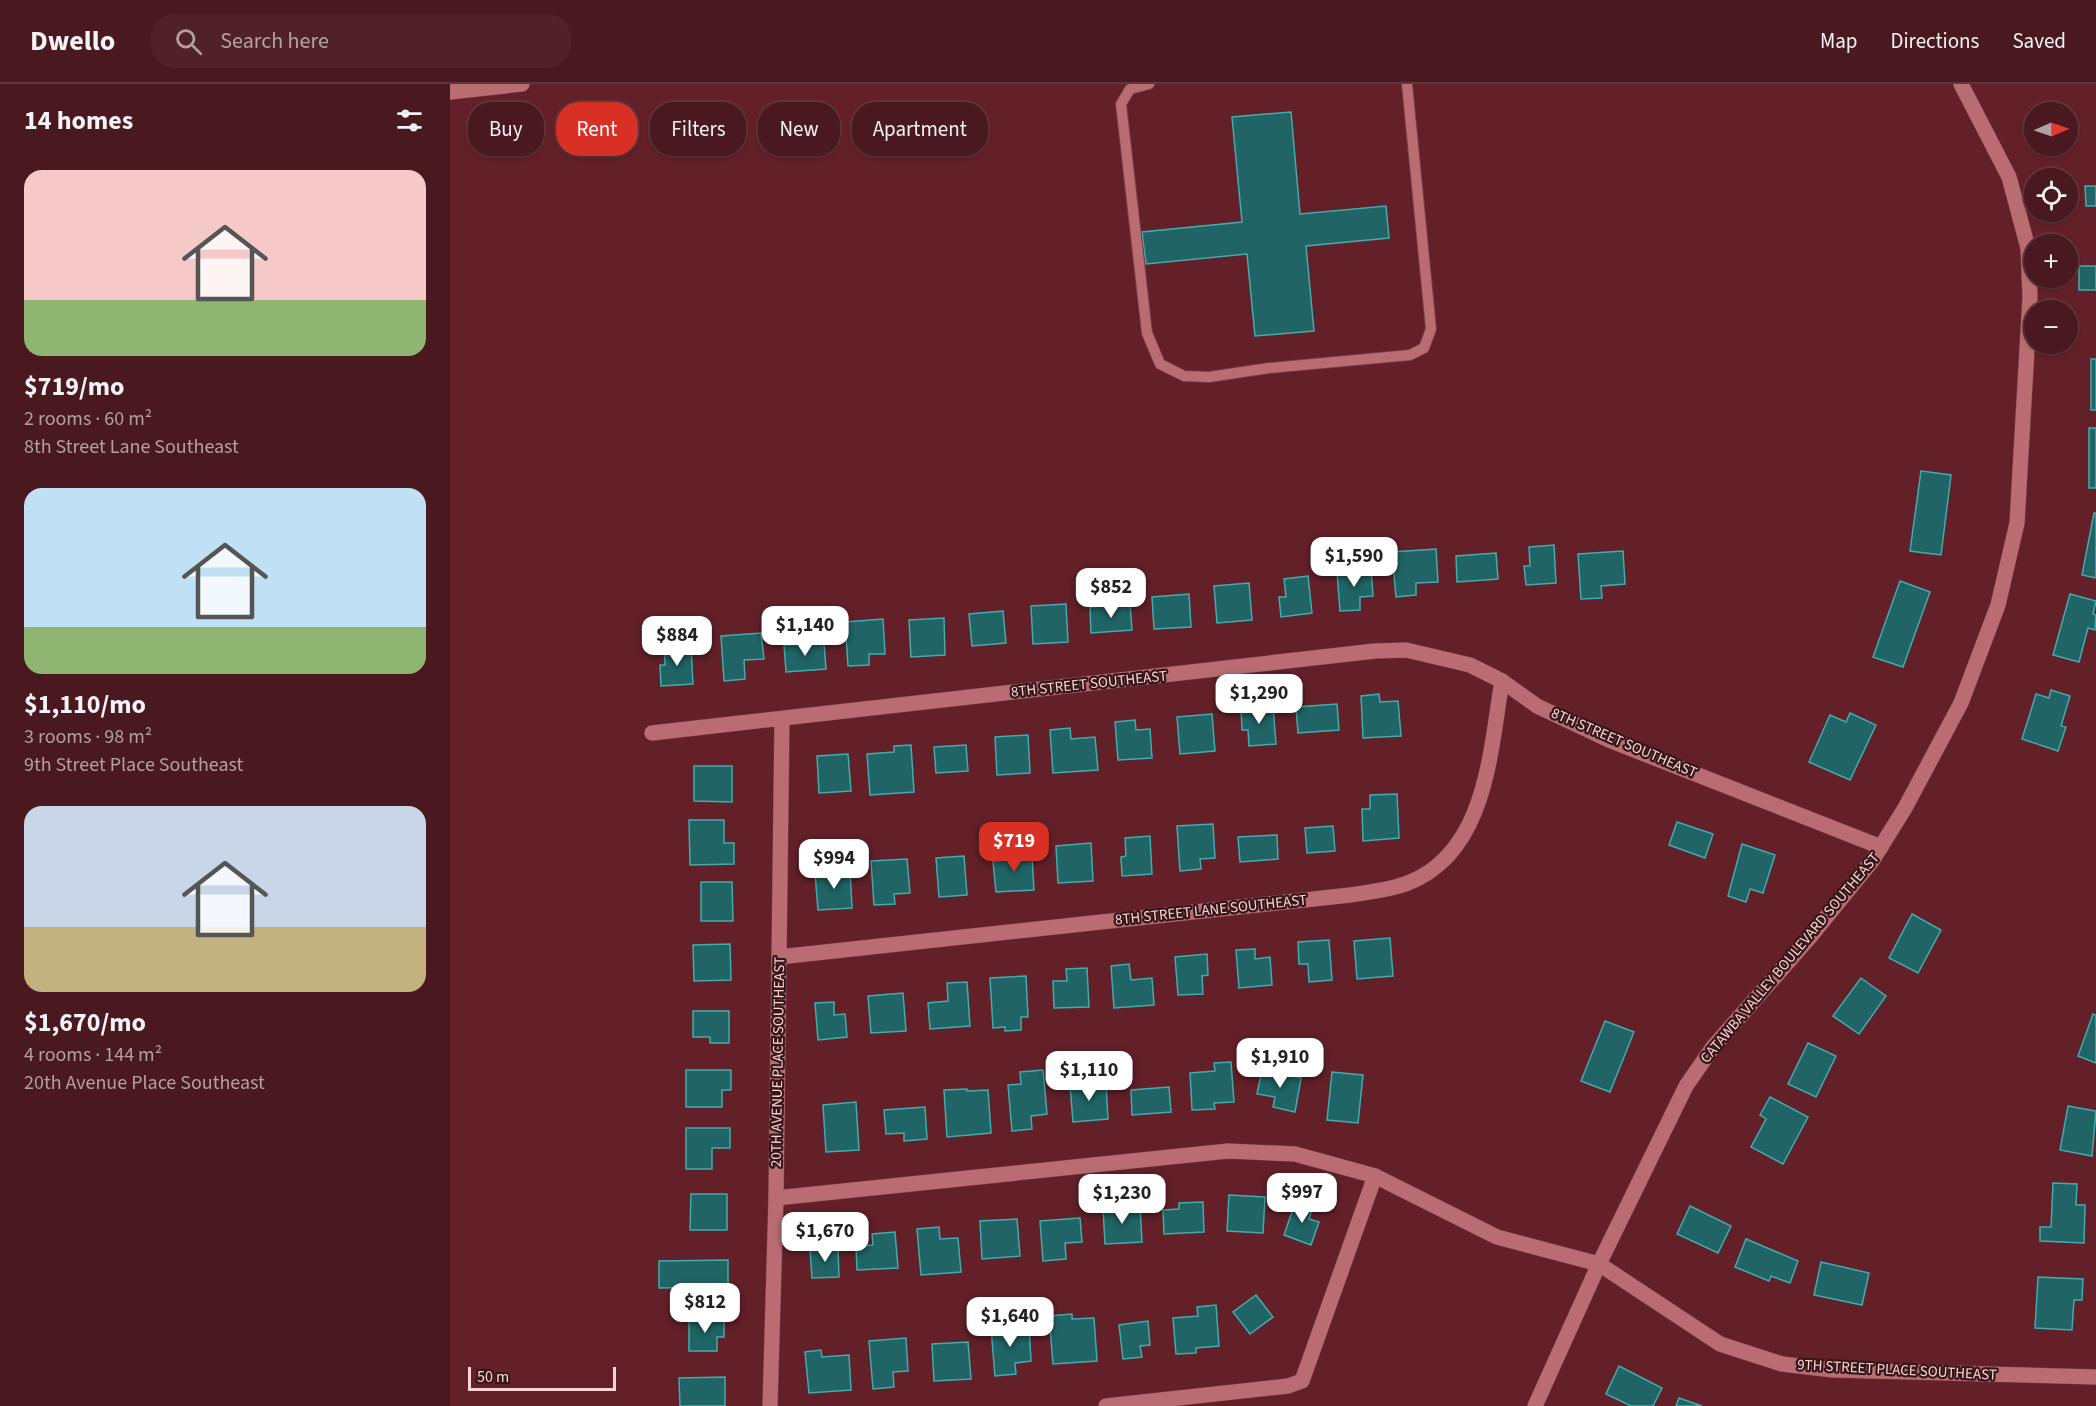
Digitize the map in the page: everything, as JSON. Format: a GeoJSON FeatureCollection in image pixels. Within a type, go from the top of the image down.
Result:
{"type":"FeatureCollection","features":[{"type":"Feature","properties":{"kind":"street"},"geometry":{"type":"LineString","coordinates":[[450,92],[522,84]]}},
{"type":"Feature","properties":{"kind":"street","name":"CATAWBA VALLEY BOULEVARD SOUTHEAST"},"geometry":{"type":"LineString","coordinates":[[1535,1406],[1599,1264],[1661,1133],[1686,1086],[1706,1057],[1840,902],[1881,848],[1961,703],[1998,605],[2017,523],[2030,297],[2028,248],[2009,177],[1960,84]]}},
{"type":"Feature","properties":{"kind":"street","name":"8TH STREET SOUTHEAST"},"geometry":{"type":"LineString","coordinates":[[652,733],[1376,651],[1406,650],[1437,655],[1470,665],[1503,681],[1537,706],[1609,740],[1881,848]]}},
{"type":"Feature","properties":{"kind":"street","name":"8TH STREET LANE SOUTHEAST"},"geometry":{"type":"LineString","coordinates":[[779,957],[1350,895],[1409,883],[1427,873],[1444,857],[1463,836],[1476,814],[1503,681]]}},
{"type":"Feature","properties":{"kind":"street","name":"20TH AVENUE PLACE SOUTHEAST"},"geometry":{"type":"LineString","coordinates":[[770,1406],[776,1198],[782,719]]}},
{"type":"Feature","properties":{"kind":"street","name":"9TH STREET PLACE SOUTHEAST"},"geometry":{"type":"LineString","coordinates":[[776,1198],[1228,1151],[1295,1155],[1375,1176],[1497,1237],[1599,1264],[1720,1344],[1782,1364],[1833,1370],[2096,1377]]}},
{"type":"Feature","properties":{"kind":"street"},"geometry":{"type":"LineString","coordinates":[[1106,1406],[1288,1386],[1302,1381],[1312,1359],[1375,1176]]}},
{"type":"Feature","properties":{"kind":"lane"},"geometry":{"type":"LineString","coordinates":[[1149,84],[1130,89],[1120,104],[1147,333],[1160,364],[1184,376],[1209,377],[1269,368],[1410,355],[1424,348],[1431,329],[1407,84]]}},
{"type":"Feature","properties":{"kind":"building"},"geometry":{"type":"Polygon","coordinates":[[[1291,112],[1300,214],[1386,206],[1389,238],[1306,246],[1314,331],[1255,336],[1247,254],[1146,264],[1142,232],[1242,222],[1232,117],[1291,112]]]}},
{"type":"Feature","properties":{"kind":"building"},"geometry":{"type":"Polygon","coordinates":[[[2085,186],[2096,186],[2096,206],[2086,206],[2085,186]]]}},
{"type":"Feature","properties":{"kind":"building"},"geometry":{"type":"Polygon","coordinates":[[[2079,266],[2096,266],[2096,290],[2079,290],[2079,266]]]}},
{"type":"Feature","properties":{"kind":"building"},"geometry":{"type":"Polygon","coordinates":[[[2091,359],[2096,359],[2096,410],[2091,410],[2091,359]]]}},
{"type":"Feature","properties":{"kind":"building"},"geometry":{"type":"Polygon","coordinates":[[[2089,428],[2096,428],[2096,488],[2089,488],[2089,428]]]}},
{"type":"Feature","properties":{"kind":"building"},"geometry":{"type":"Polygon","coordinates":[[[1921,471],[1951,475],[1941,555],[1910,551],[1921,471]]]}},
{"type":"Feature","properties":{"kind":"building"},"geometry":{"type":"Polygon","coordinates":[[[2094,513],[2096,513],[2096,578],[2082,575],[2094,513]]]}},
{"type":"Feature","properties":{"kind":"building"},"geometry":{"type":"Polygon","coordinates":[[[1554,545],[1556,583],[1526,585],[1524,566],[1530,566],[1529,547],[1554,545]]]}},
{"type":"Feature","properties":{"kind":"building"},"geometry":{"type":"Polygon","coordinates":[[[1436,549],[1438,582],[1416,583],[1416,595],[1396,597],[1392,552],[1436,549]]]}},
{"type":"Feature","properties":{"kind":"building"},"geometry":{"type":"Polygon","coordinates":[[[1623,551],[1625,584],[1601,586],[1602,598],[1581,599],[1578,554],[1623,551]]]}},
{"type":"Feature","properties":{"kind":"building"},"geometry":{"type":"Polygon","coordinates":[[[1496,553],[1498,579],[1457,582],[1456,556],[1496,553]]]}},
{"type":"Feature","properties":{"kind":"building"},"geometry":{"type":"Polygon","coordinates":[[[1371,569],[1373,596],[1360,597],[1360,610],[1340,611],[1337,572],[1371,569]]]}},
{"type":"Feature","properties":{"kind":"building"},"geometry":{"type":"Polygon","coordinates":[[[1308,576],[1312,613],[1281,617],[1279,597],[1286,597],[1284,579],[1308,576]]]}},
{"type":"Feature","properties":{"kind":"building"},"geometry":{"type":"Polygon","coordinates":[[[1900,581],[1930,592],[1903,667],[1873,657],[1900,581]]]}},
{"type":"Feature","properties":{"kind":"building"},"geometry":{"type":"Polygon","coordinates":[[[1249,583],[1252,620],[1217,623],[1214,586],[1249,583]]]}},
{"type":"Feature","properties":{"kind":"building"},"geometry":{"type":"Polygon","coordinates":[[[1189,594],[1191,627],[1154,629],[1152,597],[1189,594]]]}},
{"type":"Feature","properties":{"kind":"building"},"geometry":{"type":"Polygon","coordinates":[[[2070,594],[2096,601],[2093,614],[2096,615],[2095,630],[2088,628],[2079,662],[2053,655],[2070,594]]]}},
{"type":"Feature","properties":{"kind":"building"},"geometry":{"type":"Polygon","coordinates":[[[1066,604],[1068,642],[1033,644],[1031,606],[1066,604]]]}},
{"type":"Feature","properties":{"kind":"building"},"geometry":{"type":"Polygon","coordinates":[[[1130,604],[1132,630],[1091,633],[1090,607],[1130,604]]]}},
{"type":"Feature","properties":{"kind":"building"},"geometry":{"type":"Polygon","coordinates":[[[1003,611],[1006,643],[972,646],[969,614],[1003,611]]]}},
{"type":"Feature","properties":{"kind":"building"},"geometry":{"type":"Polygon","coordinates":[[[944,618],[945,655],[911,657],[909,620],[944,618]]]}},
{"type":"Feature","properties":{"kind":"building"},"geometry":{"type":"Polygon","coordinates":[[[883,619],[885,654],[869,654],[869,665],[848,666],[845,622],[883,619]]]}},
{"type":"Feature","properties":{"kind":"building"},"geometry":{"type":"Polygon","coordinates":[[[761,633],[764,659],[744,660],[745,679],[724,681],[721,636],[761,633]]]}},
{"type":"Feature","properties":{"kind":"building"},"geometry":{"type":"Polygon","coordinates":[[[824,643],[826,669],[786,672],[784,645],[824,643]]]}},
{"type":"Feature","properties":{"kind":"building"},"geometry":{"type":"Polygon","coordinates":[[[691,647],[693,684],[661,686],[660,665],[665,665],[664,648],[691,647]]]}},
{"type":"Feature","properties":{"kind":"building"},"geometry":{"type":"Polygon","coordinates":[[[2051,690],[2070,696],[2061,726],[2066,727],[2058,751],[2022,739],[2036,694],[2049,698],[2051,690]]]}},
{"type":"Feature","properties":{"kind":"building"},"geometry":{"type":"Polygon","coordinates":[[[1379,694],[1380,702],[1398,701],[1401,736],[1363,738],[1361,696],[1379,694]]]}},
{"type":"Feature","properties":{"kind":"building"},"geometry":{"type":"Polygon","coordinates":[[[1337,704],[1339,730],[1298,733],[1296,707],[1337,704]]]}},
{"type":"Feature","properties":{"kind":"building"},"geometry":{"type":"Polygon","coordinates":[[[1273,706],[1276,744],[1249,746],[1248,730],[1242,730],[1241,709],[1273,706]]]}},
{"type":"Feature","properties":{"kind":"building"},"geometry":{"type":"Polygon","coordinates":[[[1850,713],[1876,725],[1850,780],[1809,762],[1830,715],[1846,722],[1850,713]]]}},
{"type":"Feature","properties":{"kind":"building"},"geometry":{"type":"Polygon","coordinates":[[[1212,714],[1215,751],[1180,754],[1177,717],[1212,714]]]}},
{"type":"Feature","properties":{"kind":"building"},"geometry":{"type":"Polygon","coordinates":[[[1135,720],[1136,730],[1150,729],[1152,758],[1118,760],[1115,722],[1135,720]]]}},
{"type":"Feature","properties":{"kind":"building"},"geometry":{"type":"Polygon","coordinates":[[[1070,728],[1071,739],[1095,737],[1098,770],[1053,773],[1050,730],[1070,728]]]}},
{"type":"Feature","properties":{"kind":"building"},"geometry":{"type":"Polygon","coordinates":[[[1028,735],[1030,773],[997,775],[995,737],[1028,735]]]}},
{"type":"Feature","properties":{"kind":"building"},"geometry":{"type":"Polygon","coordinates":[[[911,745],[914,792],[870,795],[867,754],[894,752],[894,746],[911,745]]]}},
{"type":"Feature","properties":{"kind":"building"},"geometry":{"type":"Polygon","coordinates":[[[966,745],[968,771],[936,773],[934,747],[966,745]]]}},
{"type":"Feature","properties":{"kind":"building"},"geometry":{"type":"Polygon","coordinates":[[[848,754],[851,791],[819,793],[817,756],[848,754]]]}},
{"type":"Feature","properties":{"kind":"building"},"geometry":{"type":"Polygon","coordinates":[[[694,766],[732,766],[732,802],[694,801],[694,766]]]}},
{"type":"Feature","properties":{"kind":"building"},"geometry":{"type":"Polygon","coordinates":[[[1397,794],[1399,838],[1363,841],[1362,809],[1370,809],[1370,795],[1397,794]]]}},
{"type":"Feature","properties":{"kind":"building"},"geometry":{"type":"Polygon","coordinates":[[[689,820],[724,820],[724,843],[734,843],[734,864],[690,865],[689,820]]]}},
{"type":"Feature","properties":{"kind":"building"},"geometry":{"type":"Polygon","coordinates":[[[1677,822],[1713,834],[1705,858],[1669,845],[1677,822]]]}},
{"type":"Feature","properties":{"kind":"building"},"geometry":{"type":"Polygon","coordinates":[[[1213,824],[1215,858],[1200,859],[1201,869],[1180,871],[1177,826],[1213,824]]]}},
{"type":"Feature","properties":{"kind":"building"},"geometry":{"type":"Polygon","coordinates":[[[1333,826],[1335,851],[1307,853],[1305,828],[1333,826]]]}},
{"type":"Feature","properties":{"kind":"building"},"geometry":{"type":"Polygon","coordinates":[[[1277,835],[1278,859],[1240,862],[1238,837],[1277,835]]]}},
{"type":"Feature","properties":{"kind":"building"},"geometry":{"type":"Polygon","coordinates":[[[1150,836],[1152,874],[1122,876],[1121,857],[1126,856],[1125,838],[1150,836]]]}},
{"type":"Feature","properties":{"kind":"building"},"geometry":{"type":"Polygon","coordinates":[[[1091,843],[1093,881],[1058,883],[1056,846],[1091,843]]]}},
{"type":"Feature","properties":{"kind":"building"},"geometry":{"type":"Polygon","coordinates":[[[1742,844],[1775,855],[1763,893],[1750,889],[1746,902],[1728,896],[1742,844]]]}},
{"type":"Feature","properties":{"kind":"building"},"geometry":{"type":"Polygon","coordinates":[[[1021,849],[1022,857],[1032,857],[1034,890],[996,892],[993,861],[1007,860],[1006,850],[1021,849]]]}},
{"type":"Feature","properties":{"kind":"building"},"geometry":{"type":"Polygon","coordinates":[[[964,856],[967,895],[939,897],[936,858],[964,856]]]}},
{"type":"Feature","properties":{"kind":"building"},"geometry":{"type":"Polygon","coordinates":[[[907,859],[910,893],[894,894],[895,904],[874,905],[871,861],[907,859]]]}},
{"type":"Feature","properties":{"kind":"building"},"geometry":{"type":"Polygon","coordinates":[[[850,871],[852,908],[818,910],[815,873],[850,871]]]}},
{"type":"Feature","properties":{"kind":"building"},"geometry":{"type":"Polygon","coordinates":[[[701,882],[732,882],[733,921],[701,921],[701,882]]]}},
{"type":"Feature","properties":{"kind":"building"},"geometry":{"type":"Polygon","coordinates":[[[1912,914],[1941,930],[1918,973],[1889,958],[1912,914]]]}},
{"type":"Feature","properties":{"kind":"building"},"geometry":{"type":"Polygon","coordinates":[[[1390,938],[1393,976],[1357,979],[1354,941],[1390,938]]]}},
{"type":"Feature","properties":{"kind":"building"},"geometry":{"type":"Polygon","coordinates":[[[1329,940],[1332,980],[1309,982],[1308,964],[1299,964],[1298,942],[1329,940]]]}},
{"type":"Feature","properties":{"kind":"building"},"geometry":{"type":"Polygon","coordinates":[[[730,944],[731,980],[694,981],[693,945],[730,944]]]}},
{"type":"Feature","properties":{"kind":"building"},"geometry":{"type":"Polygon","coordinates":[[[1255,949],[1255,959],[1270,957],[1272,985],[1239,988],[1236,950],[1255,949]]]}},
{"type":"Feature","properties":{"kind":"building"},"geometry":{"type":"Polygon","coordinates":[[[1207,954],[1208,975],[1202,976],[1203,994],[1178,995],[1175,957],[1207,954]]]}},
{"type":"Feature","properties":{"kind":"building"},"geometry":{"type":"Polygon","coordinates":[[[1129,964],[1131,980],[1152,978],[1154,1005],[1114,1008],[1111,966],[1129,964]]]}},
{"type":"Feature","properties":{"kind":"building"},"geometry":{"type":"Polygon","coordinates":[[[1087,968],[1089,1007],[1054,1008],[1053,981],[1067,981],[1066,969],[1087,968]]]}},
{"type":"Feature","properties":{"kind":"building"},"geometry":{"type":"Polygon","coordinates":[[[1026,976],[1028,1017],[1021,1017],[1021,1030],[1005,1031],[1005,1027],[993,1028],[990,978],[1026,976]]]}},
{"type":"Feature","properties":{"kind":"building"},"geometry":{"type":"Polygon","coordinates":[[[1861,978],[1886,996],[1859,1034],[1833,1016],[1861,978]]]}},
{"type":"Feature","properties":{"kind":"building"},"geometry":{"type":"Polygon","coordinates":[[[967,982],[970,1026],[930,1029],[928,1003],[948,1001],[947,983],[967,982]]]}},
{"type":"Feature","properties":{"kind":"building"},"geometry":{"type":"Polygon","coordinates":[[[903,993],[906,1031],[871,1033],[868,996],[903,993]]]}},
{"type":"Feature","properties":{"kind":"building"},"geometry":{"type":"Polygon","coordinates":[[[834,1002],[834,1015],[845,1014],[847,1037],[818,1040],[815,1003],[834,1002]]]}},
{"type":"Feature","properties":{"kind":"building"},"geometry":{"type":"Polygon","coordinates":[[[693,1011],[729,1011],[729,1043],[710,1043],[710,1037],[693,1037],[693,1011]]]}},
{"type":"Feature","properties":{"kind":"building"},"geometry":{"type":"Polygon","coordinates":[[[2093,1014],[2096,1015],[2096,1063],[2078,1056],[2093,1014]]]}},
{"type":"Feature","properties":{"kind":"building"},"geometry":{"type":"Polygon","coordinates":[[[1605,1021],[1634,1032],[1610,1092],[1581,1081],[1605,1021]]]}},
{"type":"Feature","properties":{"kind":"building"},"geometry":{"type":"Polygon","coordinates":[[[1808,1043],[1836,1056],[1816,1097],[1788,1084],[1808,1043]]]}},
{"type":"Feature","properties":{"kind":"building"},"geometry":{"type":"Polygon","coordinates":[[[1231,1062],[1234,1102],[1214,1103],[1215,1109],[1192,1110],[1190,1073],[1215,1071],[1214,1063],[1231,1062]]]}},
{"type":"Feature","properties":{"kind":"building"},"geometry":{"type":"Polygon","coordinates":[[[686,1070],[731,1070],[731,1090],[722,1090],[722,1107],[686,1107],[686,1070]]]}},
{"type":"Feature","properties":{"kind":"building"},"geometry":{"type":"Polygon","coordinates":[[[1043,1070],[1047,1114],[1031,1116],[1032,1129],[1012,1131],[1008,1085],[1021,1084],[1020,1072],[1043,1070]]]}},
{"type":"Feature","properties":{"kind":"building"},"geometry":{"type":"Polygon","coordinates":[[[1262,1070],[1301,1078],[1295,1112],[1273,1107],[1275,1097],[1257,1094],[1262,1070]]]}},
{"type":"Feature","properties":{"kind":"building"},"geometry":{"type":"Polygon","coordinates":[[[1332,1072],[1363,1075],[1358,1123],[1327,1120],[1332,1072]]]}},
{"type":"Feature","properties":{"kind":"building"},"geometry":{"type":"Polygon","coordinates":[[[1106,1083],[1108,1119],[1073,1122],[1070,1085],[1106,1083]]]}},
{"type":"Feature","properties":{"kind":"building"},"geometry":{"type":"Polygon","coordinates":[[[1169,1087],[1171,1112],[1132,1115],[1131,1090],[1169,1087]]]}},
{"type":"Feature","properties":{"kind":"building"},"geometry":{"type":"Polygon","coordinates":[[[967,1089],[967,1091],[988,1090],[991,1133],[947,1137],[944,1090],[967,1089]]]}},
{"type":"Feature","properties":{"kind":"building"},"geometry":{"type":"Polygon","coordinates":[[[1770,1097],[1808,1117],[1783,1164],[1751,1147],[1766,1119],[1760,1115],[1770,1097]]]}},
{"type":"Feature","properties":{"kind":"building"},"geometry":{"type":"Polygon","coordinates":[[[856,1102],[859,1150],[826,1152],[823,1105],[856,1102]]]}},
{"type":"Feature","properties":{"kind":"building"},"geometry":{"type":"Polygon","coordinates":[[[2068,1106],[2096,1111],[2092,1156],[2060,1150],[2068,1106]]]}},
{"type":"Feature","properties":{"kind":"building"},"geometry":{"type":"Polygon","coordinates":[[[925,1107],[927,1139],[904,1141],[904,1133],[886,1134],[884,1110],[925,1107]]]}},
{"type":"Feature","properties":{"kind":"building"},"geometry":{"type":"Polygon","coordinates":[[[686,1128],[730,1128],[730,1148],[712,1148],[712,1169],[686,1169],[686,1128]]]}},
{"type":"Feature","properties":{"kind":"building"},"geometry":{"type":"Polygon","coordinates":[[[2053,1183],[2077,1184],[2076,1205],[2085,1205],[2084,1243],[2040,1241],[2040,1227],[2051,1227],[2053,1183]]]}},
{"type":"Feature","properties":{"kind":"building"},"geometry":{"type":"Polygon","coordinates":[[[691,1194],[727,1194],[727,1230],[690,1230],[691,1194]]]}},
{"type":"Feature","properties":{"kind":"building"},"geometry":{"type":"Polygon","coordinates":[[[1229,1195],[1265,1197],[1263,1233],[1227,1231],[1229,1195]]]}},
{"type":"Feature","properties":{"kind":"building"},"geometry":{"type":"Polygon","coordinates":[[[1296,1200],[1313,1207],[1309,1219],[1319,1222],[1311,1245],[1284,1235],[1296,1200]]]}},
{"type":"Feature","properties":{"kind":"building"},"geometry":{"type":"Polygon","coordinates":[[[1203,1202],[1204,1232],[1164,1234],[1163,1210],[1179,1209],[1179,1203],[1203,1202]]]}},
{"type":"Feature","properties":{"kind":"building"},"geometry":{"type":"Polygon","coordinates":[[[1140,1206],[1142,1242],[1105,1244],[1103,1208],[1140,1206]]]}},
{"type":"Feature","properties":{"kind":"building"},"geometry":{"type":"Polygon","coordinates":[[[1690,1206],[1731,1226],[1718,1253],[1677,1234],[1690,1206]]]}},
{"type":"Feature","properties":{"kind":"building"},"geometry":{"type":"Polygon","coordinates":[[[1080,1218],[1082,1242],[1065,1243],[1066,1259],[1043,1261],[1040,1221],[1080,1218]]]}},
{"type":"Feature","properties":{"kind":"building"},"geometry":{"type":"Polygon","coordinates":[[[1017,1219],[1020,1256],[982,1259],[980,1221],[1017,1219]]]}},
{"type":"Feature","properties":{"kind":"building"},"geometry":{"type":"Polygon","coordinates":[[[939,1227],[940,1239],[958,1238],[961,1272],[921,1275],[917,1229],[939,1227]]]}},
{"type":"Feature","properties":{"kind":"building"},"geometry":{"type":"Polygon","coordinates":[[[895,1232],[898,1268],[857,1270],[856,1246],[873,1245],[872,1234],[895,1232]]]}},
{"type":"Feature","properties":{"kind":"building"},"geometry":{"type":"Polygon","coordinates":[[[1746,1239],[1798,1261],[1790,1283],[1771,1276],[1769,1281],[1735,1267],[1746,1239]]]}},
{"type":"Feature","properties":{"kind":"building"},"geometry":{"type":"Polygon","coordinates":[[[838,1249],[839,1277],[812,1278],[810,1250],[838,1249]]]}},
{"type":"Feature","properties":{"kind":"building"},"geometry":{"type":"Polygon","coordinates":[[[728,1260],[728,1287],[659,1288],[659,1261],[728,1260]]]}},
{"type":"Feature","properties":{"kind":"building"},"geometry":{"type":"Polygon","coordinates":[[[1821,1262],[1869,1273],[1862,1305],[1814,1295],[1821,1262]]]}},
{"type":"Feature","properties":{"kind":"building"},"geometry":{"type":"Polygon","coordinates":[[[2038,1277],[2083,1279],[2082,1300],[2074,1300],[2072,1330],[2035,1328],[2038,1277]]]}},
{"type":"Feature","properties":{"kind":"building"},"geometry":{"type":"Polygon","coordinates":[[[1256,1295],[1273,1317],[1250,1334],[1233,1312],[1256,1295]]]}},
{"type":"Feature","properties":{"kind":"building"},"geometry":{"type":"Polygon","coordinates":[[[1216,1305],[1219,1346],[1196,1348],[1196,1353],[1176,1354],[1173,1318],[1198,1316],[1197,1307],[1216,1305]]]}},
{"type":"Feature","properties":{"kind":"building"},"geometry":{"type":"Polygon","coordinates":[[[1072,1314],[1072,1319],[1094,1318],[1097,1361],[1053,1364],[1049,1316],[1072,1314]]]}},
{"type":"Feature","properties":{"kind":"building"},"geometry":{"type":"Polygon","coordinates":[[[689,1318],[724,1318],[724,1337],[717,1337],[717,1351],[689,1351],[689,1318]]]}},
{"type":"Feature","properties":{"kind":"building"},"geometry":{"type":"Polygon","coordinates":[[[1148,1321],[1150,1345],[1140,1346],[1142,1357],[1123,1359],[1119,1325],[1148,1321]]]}},
{"type":"Feature","properties":{"kind":"building"},"geometry":{"type":"Polygon","coordinates":[[[1029,1325],[1031,1361],[1015,1363],[1016,1374],[995,1376],[991,1328],[1029,1325]]]}},
{"type":"Feature","properties":{"kind":"building"},"geometry":{"type":"Polygon","coordinates":[[[906,1338],[908,1371],[893,1372],[894,1387],[873,1389],[869,1341],[906,1338]]]}},
{"type":"Feature","properties":{"kind":"building"},"geometry":{"type":"Polygon","coordinates":[[[968,1342],[971,1379],[934,1381],[932,1344],[968,1342]]]}},
{"type":"Feature","properties":{"kind":"building"},"geometry":{"type":"Polygon","coordinates":[[[821,1350],[822,1357],[849,1355],[851,1390],[809,1393],[805,1352],[821,1350]]]}},
{"type":"Feature","properties":{"kind":"building"},"geometry":{"type":"Polygon","coordinates":[[[1619,1366],[1662,1388],[1653,1406],[1631,1406],[1606,1394],[1619,1366]]]}},
{"type":"Feature","properties":{"kind":"building"},"geometry":{"type":"Polygon","coordinates":[[[725,1377],[725,1406],[680,1406],[679,1378],[725,1377]]]}},
{"type":"Feature","properties":{"kind":"building"},"geometry":{"type":"Polygon","coordinates":[[[1679,1398],[1702,1406],[1676,1406],[1679,1398]]]}}]}
